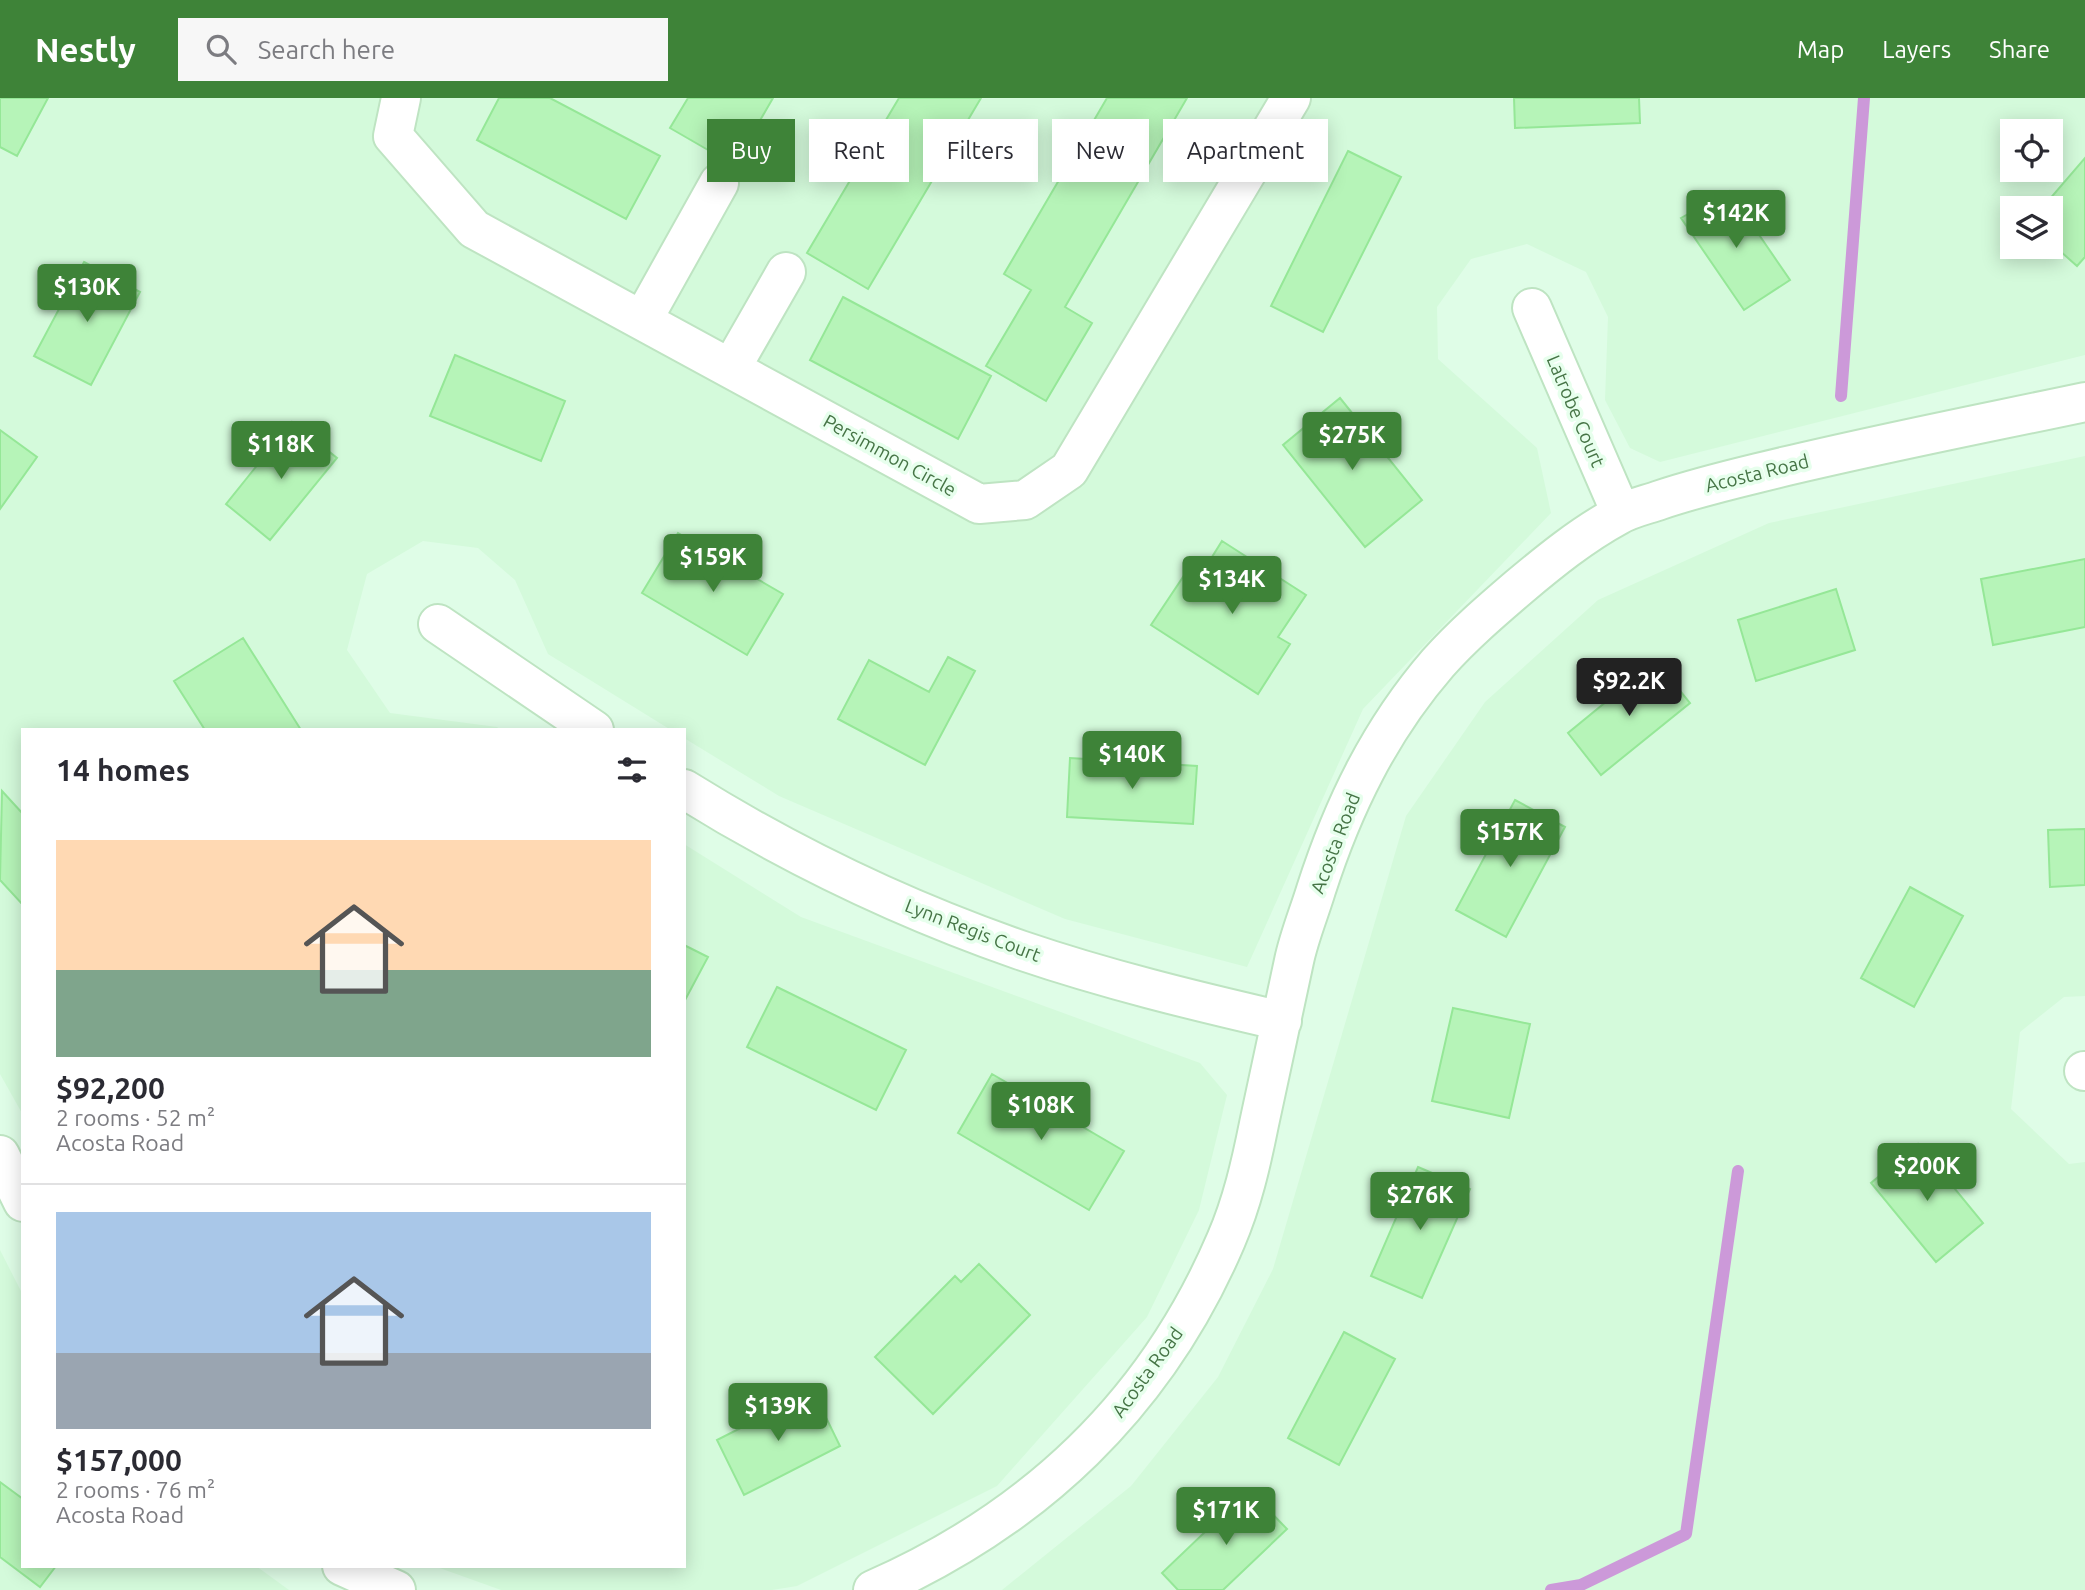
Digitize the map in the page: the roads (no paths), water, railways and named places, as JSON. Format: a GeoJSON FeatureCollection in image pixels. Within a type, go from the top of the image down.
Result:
{"type":"FeatureCollection","features":[{"type":"Feature","properties":{"kind":"street","name":"Persimmon Circle"},"geometry":{"type":"LineString","coordinates":[[401,98],[393,136],[474,229],[979,504],[1025,500],[1069,470],[1291,98]]}},
{"type":"Feature","properties":{"kind":"street"},"geometry":{"type":"LineString","coordinates":[[643,319],[719,183]]}},
{"type":"Feature","properties":{"kind":"street"},"geometry":{"type":"LineString","coordinates":[[732,368],[786,272]]}},
{"type":"Feature","properties":{"kind":"street","name":"Latrobe Court"},"geometry":{"type":"LineString","coordinates":[[1532,308],[1621,513]]}},
{"type":"Feature","properties":{"kind":"street","name":"Acosta Road"},"geometry":{"type":"LineString","coordinates":[[873,1590],[914,1572],[975,1538],[1031,1498],[1079,1456],[1126,1405],[1166,1351],[1202,1293],[1228,1237],[1246,1184],[1295,956],[1335,833],[1361,777],[1400,712],[1438,663],[1486,615],[1542,567],[1621,513],[1700,487],[1800,462],[2085,402]]}},
{"type":"Feature","properties":{"kind":"street"},"geometry":{"type":"LineString","coordinates":[[438,624],[591,728]]}},
{"type":"Feature","properties":{"kind":"street","name":"Lynn Regis Court"},"geometry":{"type":"LineString","coordinates":[[686,790],[741,825],[839,875],[950,923],[1021,950],[1192,1000],[1282,1021]]}},
{"type":"Feature","properties":{"kind":"street"},"geometry":{"type":"LineString","coordinates":[[0,1155],[21,1198]]}},
{"type":"Feature","properties":{"kind":"street"},"geometry":{"type":"LineString","coordinates":[[346,1568],[396,1590]]}},
{"type":"Feature","properties":{"kind":"waterway"},"geometry":{"type":"LineString","coordinates":[[1841,396],[1864,98]]}},
{"type":"Feature","properties":{"kind":"waterway"},"geometry":{"type":"LineString","coordinates":[[1551,1590],[1581,1585],[1686,1534],[1738,1171]]}}]}
